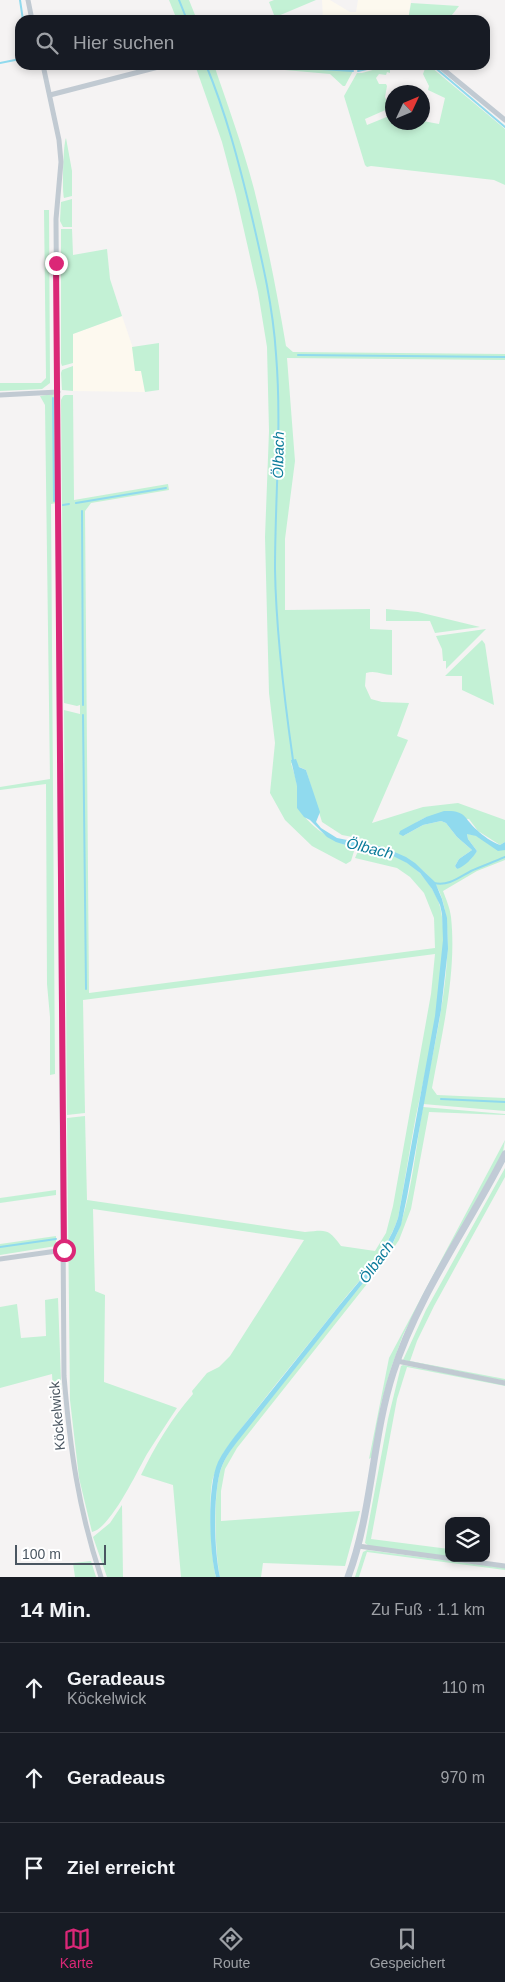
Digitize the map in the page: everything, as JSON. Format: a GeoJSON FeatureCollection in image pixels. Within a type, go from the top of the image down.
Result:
{"type":"FeatureCollection","features":[{"type":"Feature","properties":{"kind":"main road"},"geometry":{"type":"LineString","coordinates":[[348,1577],[358,1546],[385,1400],[397,1362],[419,1311],[505,1155]]}},
{"type":"Feature","properties":{"kind":"street"},"geometry":{"type":"LineString","coordinates":[[28,0],[31,15]]}},
{"type":"Feature","properties":{"kind":"street","name":"Köckelwick"},"geometry":{"type":"LineString","coordinates":[[43,70],[59,140],[61,162],[56,219],[64,1376],[71,1454],[77,1490],[101,1577]]}},
{"type":"Feature","properties":{"kind":"street"},"geometry":{"type":"LineString","coordinates":[[50,95],[147,70]]}},
{"type":"Feature","properties":{"kind":"street"},"geometry":{"type":"LineString","coordinates":[[444,70],[505,120]]}},
{"type":"Feature","properties":{"kind":"street"},"geometry":{"type":"LineString","coordinates":[[0,395],[58,392]]}},
{"type":"Feature","properties":{"kind":"street"},"geometry":{"type":"LineString","coordinates":[[0,1260],[64,1250]]}},
{"type":"Feature","properties":{"kind":"street"},"geometry":{"type":"LineString","coordinates":[[397,1362],[505,1383]]}},
{"type":"Feature","properties":{"kind":"street"},"geometry":{"type":"LineString","coordinates":[[358,1546],[505,1566]]}},
{"type":"Feature","properties":{"kind":"shaded area"},"geometry":{"type":"Polygon","coordinates":[[[322,0],[330,0],[350,12],[356,12],[358,0],[411,0],[409,15],[323,15],[322,0]]]}},
{"type":"Feature","properties":{"kind":"shaded area"},"geometry":{"type":"Polygon","coordinates":[[[122,316],[134,351],[135,371],[141,370],[145,392],[73,391],[73,334],[122,316]]]}},
{"type":"Feature","properties":{"kind":"green space"},"geometry":{"type":"Polygon","coordinates":[[[169,0],[189,0],[195,15],[175,15],[169,0]]]}},
{"type":"Feature","properties":{"kind":"green space"},"geometry":{"type":"Polygon","coordinates":[[[274,0],[316,0],[280,15],[274,15],[269,2],[274,0]]]}},
{"type":"Feature","properties":{"kind":"green space"},"geometry":{"type":"Polygon","coordinates":[[[411,3],[459,6],[452,15],[409,15],[411,3]]]}},
{"type":"Feature","properties":{"kind":"green space"},"geometry":{"type":"Polygon","coordinates":[[[197,70],[216,70],[254,189],[286,346],[293,352],[505,354],[505,360],[287,358],[295,461],[285,539],[285,610],[370,609],[370,629],[392,630],[392,675],[373,672],[366,673],[365,686],[371,699],[382,702],[409,703],[397,736],[408,740],[372,823],[423,807],[458,803],[505,820],[505,842],[500,845],[478,831],[469,819],[426,817],[417,822],[403,836],[423,825],[441,821],[446,823],[457,837],[472,850],[459,859],[455,866],[457,869],[470,860],[477,851],[468,839],[467,834],[477,836],[495,848],[505,850],[505,860],[477,871],[443,891],[451,917],[452,960],[448,1003],[432,1088],[437,1095],[505,1098],[505,1111],[423,1104],[439,1021],[447,956],[447,927],[443,901],[433,881],[409,860],[381,848],[361,843],[363,839],[342,835],[322,822],[306,770],[291,763],[297,785],[297,803],[314,826],[339,842],[355,848],[351,861],[346,864],[312,846],[285,820],[270,793],[275,743],[269,693],[265,537],[269,431],[267,347],[258,292],[222,142],[197,70]]]}},
{"type":"Feature","properties":{"kind":"green space"},"geometry":{"type":"Polygon","coordinates":[[[285,70],[353,71],[345,86],[330,74],[285,70]]]}},
{"type":"Feature","properties":{"kind":"green space"},"geometry":{"type":"Polygon","coordinates":[[[372,70],[390,70],[390,73],[387,72],[386,75],[379,74],[376,78],[379,84],[386,85],[385,110],[365,119],[367,125],[385,118],[385,130],[430,130],[430,122],[439,124],[445,98],[430,91],[430,85],[423,74],[424,70],[435,70],[505,129],[505,185],[494,180],[367,167],[344,96],[357,73],[372,70]]]}},
{"type":"Feature","properties":{"kind":"green space"},"geometry":{"type":"Polygon","coordinates":[[[66,138],[72,171],[72,196],[64,198],[63,169],[66,138]]]}},
{"type":"Feature","properties":{"kind":"green space"},"geometry":{"type":"Polygon","coordinates":[[[72,199],[72,227],[63,227],[60,221],[61,202],[72,199]]]}},
{"type":"Feature","properties":{"kind":"green space"},"geometry":{"type":"Polygon","coordinates":[[[44,210],[49,210],[50,383],[42,389],[0,391],[0,383],[41,383],[46,378],[44,210]]]}},
{"type":"Feature","properties":{"kind":"green space"},"geometry":{"type":"Polygon","coordinates":[[[61,229],[72,229],[73,255],[107,249],[110,279],[122,316],[73,334],[73,363],[62,366],[61,363],[61,229]]]}},
{"type":"Feature","properties":{"kind":"green space"},"geometry":{"type":"Polygon","coordinates":[[[159,343],[159,390],[145,392],[141,371],[135,371],[132,347],[159,343]]]}},
{"type":"Feature","properties":{"kind":"green space"},"geometry":{"type":"Polygon","coordinates":[[[73,366],[73,391],[62,390],[62,370],[73,366]]]}},
{"type":"Feature","properties":{"kind":"green space"},"geometry":{"type":"Polygon","coordinates":[[[55,395],[57,503],[51,504],[55,1074],[50,1075],[50,1017],[47,984],[46,784],[0,790],[0,787],[50,779],[45,405],[40,396],[55,395]]]}},
{"type":"Feature","properties":{"kind":"green space"},"geometry":{"type":"Polygon","coordinates":[[[65,395],[73,395],[74,500],[168,484],[169,490],[91,503],[85,511],[89,993],[435,948],[434,918],[424,893],[410,877],[397,868],[355,858],[359,849],[392,855],[406,861],[423,877],[432,889],[442,915],[442,972],[438,1006],[398,1218],[381,1253],[224,1452],[211,1486],[210,1512],[216,1577],[181,1577],[173,1485],[141,1475],[164,1433],[193,1394],[192,1391],[207,1373],[219,1367],[230,1356],[304,1240],[93,1209],[95,1291],[105,1295],[104,1382],[177,1408],[147,1454],[115,1510],[107,1521],[92,1532],[79,1478],[70,1400],[67,1118],[85,1116],[87,1200],[305,1232],[322,1231],[333,1236],[341,1246],[375,1251],[386,1233],[393,1206],[431,994],[435,954],[83,1000],[85,1113],[67,1115],[64,710],[80,714],[80,705],[64,703],[61,400],[65,395]]]}},
{"type":"Feature","properties":{"kind":"green space"},"geometry":{"type":"Polygon","coordinates":[[[386,609],[418,612],[480,627],[435,633],[430,621],[386,621],[386,609]]]}},
{"type":"Feature","properties":{"kind":"green space"},"geometry":{"type":"Polygon","coordinates":[[[486,629],[446,669],[446,661],[443,661],[442,649],[436,636],[486,629]]]}},
{"type":"Feature","properties":{"kind":"green space"},"geometry":{"type":"Polygon","coordinates":[[[482,640],[485,644],[494,705],[462,690],[462,676],[445,676],[482,640]]]}},
{"type":"Feature","properties":{"kind":"green space"},"geometry":{"type":"Polygon","coordinates":[[[423,1107],[505,1115],[429,1112],[411,1209],[399,1240],[382,1265],[237,1448],[225,1469],[221,1491],[221,1521],[360,1511],[345,1566],[263,1563],[261,1577],[220,1577],[216,1540],[216,1495],[223,1464],[236,1442],[390,1249],[397,1234],[408,1199],[423,1107]]]}},
{"type":"Feature","properties":{"kind":"green space"},"geometry":{"type":"Polygon","coordinates":[[[505,1140],[503,1152],[403,1335],[390,1371],[381,1404],[372,1457],[369,1459],[389,1358],[505,1140]]]}},
{"type":"Feature","properties":{"kind":"green space"},"geometry":{"type":"Polygon","coordinates":[[[505,1168],[505,1177],[434,1306],[417,1341],[410,1361],[505,1379],[505,1381],[403,1360],[426,1310],[505,1168]]]}},
{"type":"Feature","properties":{"kind":"green space"},"geometry":{"type":"Polygon","coordinates":[[[56,1190],[56,1195],[0,1203],[0,1198],[56,1190]]]}},
{"type":"Feature","properties":{"kind":"green space"},"geometry":{"type":"Polygon","coordinates":[[[56,1236],[56,1246],[0,1255],[0,1244],[56,1236]]]}},
{"type":"Feature","properties":{"kind":"green space"},"geometry":{"type":"Polygon","coordinates":[[[58,1298],[62,1409],[54,1408],[52,1374],[0,1388],[0,1307],[17,1304],[21,1338],[46,1336],[45,1300],[58,1298]]]}},
{"type":"Feature","properties":{"kind":"green space"},"geometry":{"type":"Polygon","coordinates":[[[403,1365],[505,1384],[505,1386],[407,1367],[397,1399],[371,1539],[445,1548],[445,1556],[369,1546],[365,1543],[388,1419],[401,1366],[403,1365]]]}},
{"type":"Feature","properties":{"kind":"green space"},"geometry":{"type":"Polygon","coordinates":[[[122,1505],[123,1577],[107,1577],[93,1537],[110,1523],[122,1505]]]}},
{"type":"Feature","properties":{"kind":"green space"},"geometry":{"type":"Polygon","coordinates":[[[367,1550],[445,1560],[445,1562],[505,1568],[505,1570],[367,1552],[359,1577],[355,1577],[363,1552],[367,1550]]]}},
{"type":"Feature","properties":{"kind":"green space"},"geometry":{"type":"Polygon","coordinates":[[[91,1561],[96,1577],[75,1577],[73,1563],[91,1561]]]}},
{"type":"Feature","properties":{"kind":"water"},"geometry":{"type":"Polygon","coordinates":[[[296,759],[299,767],[306,770],[320,812],[316,822],[321,828],[337,838],[383,847],[406,857],[435,882],[447,918],[448,949],[441,1010],[401,1225],[390,1249],[237,1442],[225,1460],[220,1472],[216,1496],[216,1539],[220,1577],[216,1577],[210,1519],[212,1486],[218,1462],[235,1436],[372,1265],[387,1242],[398,1218],[435,1016],[443,940],[440,905],[432,889],[420,873],[407,863],[391,855],[336,842],[327,837],[310,820],[304,817],[297,808],[297,786],[291,760],[296,759]]]}},
{"type":"Feature","properties":{"kind":"water"},"geometry":{"type":"Polygon","coordinates":[[[444,811],[461,813],[488,839],[500,845],[505,842],[505,850],[498,851],[476,836],[467,834],[468,839],[477,851],[468,862],[457,869],[455,866],[459,859],[472,850],[457,837],[446,823],[441,821],[423,825],[403,836],[399,834],[400,831],[426,817],[444,811]]]}},
{"type":"Feature","properties":{"kind":"waterway"},"geometry":{"type":"LineString","coordinates":[[20,0],[22,15]]}},
{"type":"Feature","properties":{"kind":"waterway","name":"Ölbach"},"geometry":{"type":"LineString","coordinates":[[179,0],[185,15]]}},
{"type":"Feature","properties":{"kind":"waterway"},"geometry":{"type":"LineString","coordinates":[[0,63],[15,60]]}},
{"type":"Feature","properties":{"kind":"waterway","name":"Ölbach"},"geometry":{"type":"LineString","coordinates":[[208,70],[226,120],[242,176],[270,301],[278,381],[278,462],[275,542],[277,617],[293,760]]}},
{"type":"Feature","properties":{"kind":"waterway"},"geometry":{"type":"LineString","coordinates":[[337,70],[353,71]]}},
{"type":"Feature","properties":{"kind":"waterway"},"geometry":{"type":"LineString","coordinates":[[358,71],[362,70]]}},
{"type":"Feature","properties":{"kind":"waterway"},"geometry":{"type":"LineString","coordinates":[[438,70],[505,127]]}},
{"type":"Feature","properties":{"kind":"waterway"},"geometry":{"type":"LineString","coordinates":[[298,355],[505,357]]}},
{"type":"Feature","properties":{"kind":"waterway"},"geometry":{"type":"LineString","coordinates":[[53,398],[54,501]]}},
{"type":"Feature","properties":{"kind":"waterway"},"geometry":{"type":"LineString","coordinates":[[76,503],[166,488]]}},
{"type":"Feature","properties":{"kind":"waterway"},"geometry":{"type":"LineString","coordinates":[[63,505],[69,504]]}},
{"type":"Feature","properties":{"kind":"waterway"},"geometry":{"type":"LineString","coordinates":[[82,511],[83,705]]}},
{"type":"Feature","properties":{"kind":"waterway"},"geometry":{"type":"LineString","coordinates":[[83,715],[86,989]]}},
{"type":"Feature","properties":{"kind":"waterway"},"geometry":{"type":"LineString","coordinates":[[434,883],[439,884],[458,879],[471,871],[505,857]]}},
{"type":"Feature","properties":{"kind":"waterway"},"geometry":{"type":"LineString","coordinates":[[441,1099],[505,1102]]}},
{"type":"Feature","properties":{"kind":"waterway"},"geometry":{"type":"LineString","coordinates":[[0,1247],[56,1239]]}},
{"type":"Feature","properties":{"kind":"route"},"geometry":{"type":"LineString","coordinates":[[56,263],[64,1250]]}}]}
